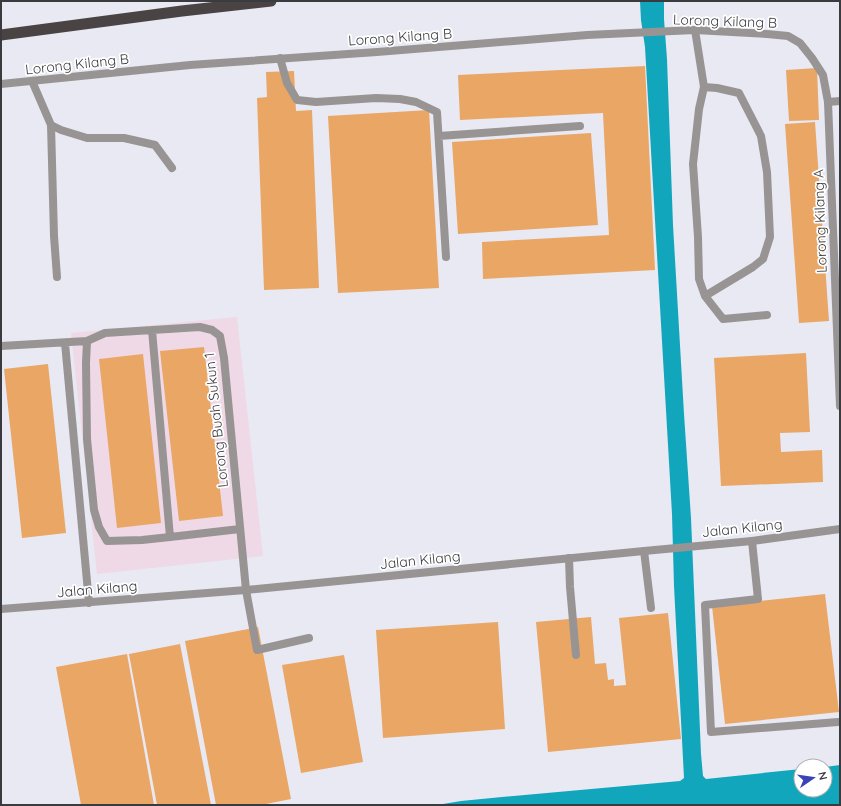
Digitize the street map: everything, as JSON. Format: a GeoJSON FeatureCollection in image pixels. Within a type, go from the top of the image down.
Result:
{"type":"FeatureCollection","features":[{"type":"Feature","properties":{"kind":"highway"},"geometry":{"type":"LineString","coordinates":[[1,35],[271,1]]}},
{"type":"Feature","properties":{"kind":"street","name":"Lorong Kilang B"},"geometry":{"type":"LineString","coordinates":[[1,84],[190,65],[587,35],[696,30],[788,36],[800,43]]}},
{"type":"Feature","properties":{"kind":"street"},"geometry":{"type":"LineString","coordinates":[[696,30],[704,87],[698,109],[693,164],[699,279],[705,296],[723,319],[766,316]]}},
{"type":"Feature","properties":{"kind":"street","name":"Lorong Kilang A"},"geometry":{"type":"LineString","coordinates":[[800,43],[823,75],[828,102],[840,406]]}},
{"type":"Feature","properties":{"kind":"street"},"geometry":{"type":"LineString","coordinates":[[280,58],[287,83],[297,100],[316,102],[376,98],[400,99],[416,102],[437,112],[446,257]]}},
{"type":"Feature","properties":{"kind":"street"},"geometry":{"type":"LineString","coordinates":[[32,81],[51,125],[54,236],[57,277]]}},
{"type":"Feature","properties":{"kind":"street"},"geometry":{"type":"LineString","coordinates":[[704,87],[739,93],[761,136],[767,172],[770,237],[763,259],[753,267],[705,296]]}},
{"type":"Feature","properties":{"kind":"street"},"geometry":{"type":"LineString","coordinates":[[828,102],[840,101]]}},
{"type":"Feature","properties":{"kind":"street"},"geometry":{"type":"LineString","coordinates":[[51,125],[61,130],[87,138],[124,138],[155,145],[172,168]]}},
{"type":"Feature","properties":{"kind":"street"},"geometry":{"type":"LineString","coordinates":[[439,136],[580,126]]}},
{"type":"Feature","properties":{"kind":"street","name":"Lorong Buah Sukun 1"},"geometry":{"type":"LineString","coordinates":[[1,346],[87,341],[105,333],[200,326],[212,330],[220,336],[246,590],[257,650],[309,638]]}},
{"type":"Feature","properties":{"kind":"street"},"geometry":{"type":"LineString","coordinates":[[152,330],[170,537]]}},
{"type":"Feature","properties":{"kind":"street"},"geometry":{"type":"LineString","coordinates":[[87,341],[87,439],[94,510],[99,527],[107,541],[142,540],[240,529]]}},
{"type":"Feature","properties":{"kind":"street"},"geometry":{"type":"LineString","coordinates":[[65,343],[89,603]]}},
{"type":"Feature","properties":{"kind":"street","name":"Jalan Kilang"},"geometry":{"type":"LineString","coordinates":[[1,610],[246,590],[752,541],[840,529]]}},
{"type":"Feature","properties":{"kind":"street"},"geometry":{"type":"LineString","coordinates":[[752,541],[758,599],[705,605],[711,732],[838,722]]}},
{"type":"Feature","properties":{"kind":"street"},"geometry":{"type":"LineString","coordinates":[[644,551],[651,608]]}},
{"type":"Feature","properties":{"kind":"street"},"geometry":{"type":"LineString","coordinates":[[569,558],[576,655]]}},
{"type":"Feature","properties":{"kind":"shaded area"},"geometry":{"type":"Polygon","coordinates":[[[237,317],[263,556],[97,574],[71,333],[237,317]]]}},
{"type":"Feature","properties":{"kind":"water"},"geometry":{"type":"Polygon","coordinates":[[[640,1],[664,1],[673,225],[691,518],[703,776],[706,779],[793,770],[793,798],[833,798],[833,766],[840,765],[840,805],[437,805],[461,801],[680,781],[684,778],[674,586],[672,514],[645,47],[640,1]]]}},
{"type":"Feature","properties":{"kind":"building"},"geometry":{"type":"Polygon","coordinates":[[[645,66],[655,270],[483,279],[482,242],[609,235],[603,113],[460,120],[458,75],[645,66]]]}},
{"type":"Feature","properties":{"kind":"building"},"geometry":{"type":"Polygon","coordinates":[[[817,68],[819,120],[789,121],[786,70],[817,68]]]}},
{"type":"Feature","properties":{"kind":"building"},"geometry":{"type":"Polygon","coordinates":[[[294,71],[296,111],[312,110],[319,288],[264,290],[257,98],[267,97],[266,72],[294,71]]]}},
{"type":"Feature","properties":{"kind":"building"},"geometry":{"type":"Polygon","coordinates":[[[429,110],[439,288],[338,293],[328,116],[429,110]]]}},
{"type":"Feature","properties":{"kind":"building"},"geometry":{"type":"Polygon","coordinates":[[[815,122],[829,321],[799,323],[785,124],[815,122]]]}},
{"type":"Feature","properties":{"kind":"building"},"geometry":{"type":"Polygon","coordinates":[[[591,133],[598,225],[458,234],[452,142],[591,133]]]}},
{"type":"Feature","properties":{"kind":"building"},"geometry":{"type":"Polygon","coordinates":[[[204,347],[223,516],[179,521],[160,351],[204,347]]]}},
{"type":"Feature","properties":{"kind":"building"},"geometry":{"type":"Polygon","coordinates":[[[806,353],[810,432],[780,433],[781,452],[822,450],[823,482],[721,486],[714,358],[806,353]]]}},
{"type":"Feature","properties":{"kind":"building"},"geometry":{"type":"Polygon","coordinates":[[[143,354],[161,523],[117,528],[99,359],[143,354]]]}},
{"type":"Feature","properties":{"kind":"building"},"geometry":{"type":"Polygon","coordinates":[[[48,364],[66,533],[22,538],[4,369],[48,364]]]}},
{"type":"Feature","properties":{"kind":"building"},"geometry":{"type":"Polygon","coordinates":[[[825,594],[839,712],[725,724],[712,606],[825,594]]]}},
{"type":"Feature","properties":{"kind":"building"},"geometry":{"type":"Polygon","coordinates":[[[668,613],[681,739],[548,752],[536,622],[591,617],[595,664],[606,663],[608,680],[614,679],[614,686],[626,685],[619,618],[668,613]]]}},
{"type":"Feature","properties":{"kind":"building"},"geometry":{"type":"Polygon","coordinates":[[[498,622],[505,729],[383,738],[376,630],[498,622]]]}},
{"type":"Feature","properties":{"kind":"building"},"geometry":{"type":"Polygon","coordinates":[[[258,627],[291,799],[261,805],[216,805],[185,641],[258,627]]]}},
{"type":"Feature","properties":{"kind":"building"},"geometry":{"type":"Polygon","coordinates":[[[180,644],[211,805],[157,805],[129,654],[180,644]]]}},
{"type":"Feature","properties":{"kind":"building"},"geometry":{"type":"Polygon","coordinates":[[[127,654],[154,805],[81,805],[56,667],[127,654]]]}},
{"type":"Feature","properties":{"kind":"building"},"geometry":{"type":"Polygon","coordinates":[[[344,655],[363,762],[301,773],[282,665],[344,655]]]}}]}
